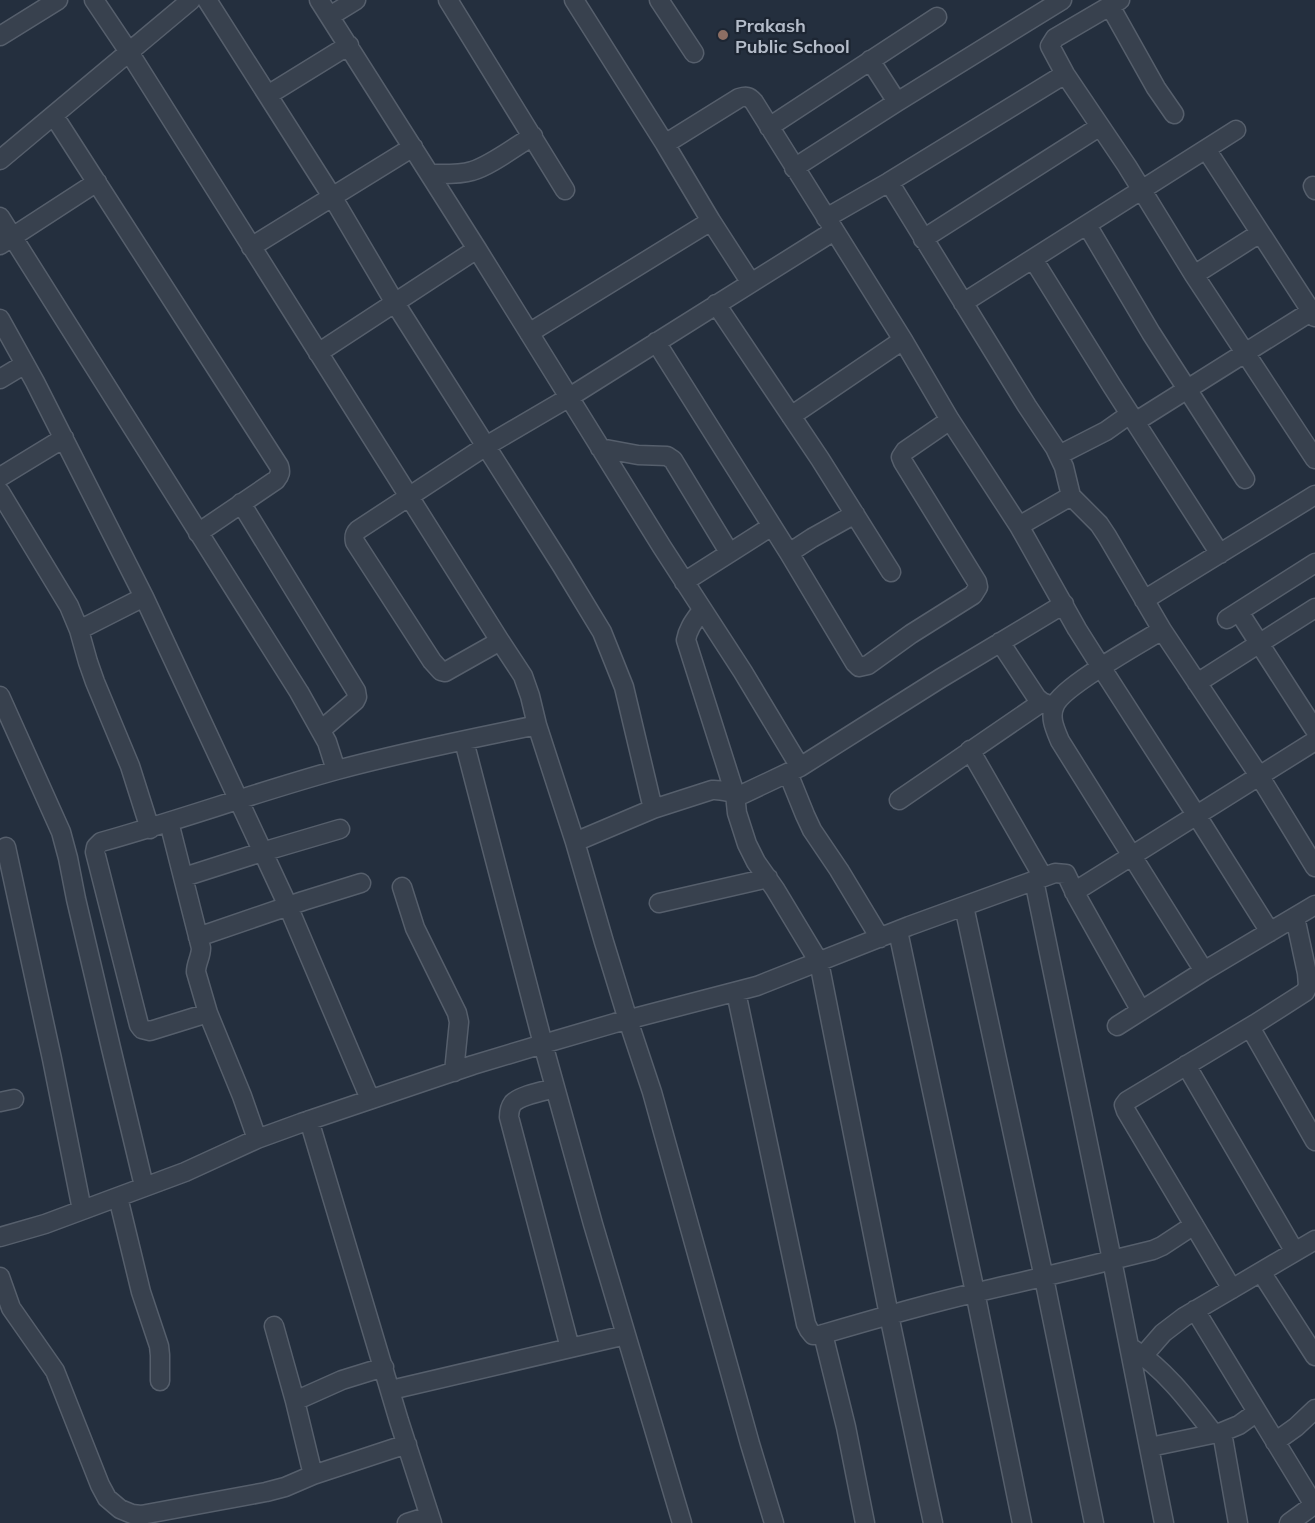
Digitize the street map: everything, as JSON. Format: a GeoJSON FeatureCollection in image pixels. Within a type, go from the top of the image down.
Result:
{"type":"FeatureCollection","features":[{"type":"Feature","properties":{"kind":"street"},"geometry":{"type":"LineString","coordinates":[[0,36],[58,0]]}},
{"type":"Feature","properties":{"kind":"street"},"geometry":{"type":"LineString","coordinates":[[93,0],[129,52],[526,684],[652,1092],[774,1523]]}},
{"type":"Feature","properties":{"kind":"street"},"geometry":{"type":"LineString","coordinates":[[0,160],[191,0]]}},
{"type":"Feature","properties":{"kind":"street"},"geometry":{"type":"LineString","coordinates":[[207,0],[333,198],[394,303],[602,632],[624,687],[653,809]]}},
{"type":"Feature","properties":{"kind":"street"},"geometry":{"type":"LineString","coordinates":[[319,0],[530,333],[568,398],[684,582],[743,672],[794,770],[808,822],[880,938]]}},
{"type":"Feature","properties":{"kind":"street"},"geometry":{"type":"LineString","coordinates":[[330,16],[356,0]]}},
{"type":"Feature","properties":{"kind":"street"},"geometry":{"type":"LineString","coordinates":[[448,0],[565,190]]}},
{"type":"Feature","properties":{"kind":"street"},"geometry":{"type":"LineString","coordinates":[[574,0],[751,283]]}},
{"type":"Feature","properties":{"kind":"street"},"geometry":{"type":"LineString","coordinates":[[659,0],[694,53]]}},
{"type":"Feature","properties":{"kind":"street"},"geometry":{"type":"LineString","coordinates":[[794,168],[1063,0],[1078,24]]}},
{"type":"Feature","properties":{"kind":"street"},"geometry":{"type":"LineString","coordinates":[[1174,114],[1156,88],[1115,3],[1055,38],[1050,46],[1065,74],[1142,189],[1194,275],[1315,459]]}},
{"type":"Feature","properties":{"kind":"street"},"geometry":{"type":"LineString","coordinates":[[769,127],[937,17]]}},
{"type":"Feature","properties":{"kind":"street"},"geometry":{"type":"LineString","coordinates":[[268,95],[349,45]]}},
{"type":"Feature","properties":{"kind":"street"},"geometry":{"type":"LineString","coordinates":[[870,60],[897,102]]}},
{"type":"Feature","properties":{"kind":"street"},"geometry":{"type":"LineString","coordinates":[[500,641],[445,672],[441,671],[432,661],[355,542],[354,537],[358,530],[486,446],[568,398],[751,283],[889,182],[1065,74]]}},
{"type":"Feature","properties":{"kind":"street"},"geometry":{"type":"LineString","coordinates":[[665,144],[739,98],[745,96],[754,102],[903,340],[950,420],[1019,526],[1101,667],[1270,932]]}},
{"type":"Feature","properties":{"kind":"street"},"geometry":{"type":"LineString","coordinates":[[54,116],[281,471],[276,480],[198,533]]}},
{"type":"Feature","properties":{"kind":"street"},"geometry":{"type":"LineString","coordinates":[[923,239],[1100,127]]}},
{"type":"Feature","properties":{"kind":"street"},"geometry":{"type":"LineString","coordinates":[[963,303],[1236,130]]}},
{"type":"Feature","properties":{"kind":"street"},"geometry":{"type":"LineString","coordinates":[[430,174],[471,172],[533,136]]}},
{"type":"Feature","properties":{"kind":"street"},"geometry":{"type":"LineString","coordinates":[[251,247],[413,147]]}},
{"type":"Feature","properties":{"kind":"street"},"geometry":{"type":"LineString","coordinates":[[1059,455],[1188,389],[1314,312],[1206,149]]}},
{"type":"Feature","properties":{"kind":"street"},"geometry":{"type":"LineString","coordinates":[[6,241],[97,182]]}},
{"type":"Feature","properties":{"kind":"street"},"geometry":{"type":"LineString","coordinates":[[889,182],[1059,455],[1071,496],[1099,524],[1162,630],[1260,777],[1315,867]]}},
{"type":"Feature","properties":{"kind":"street"},"geometry":{"type":"LineString","coordinates":[[0,218],[6,241],[198,533],[299,692],[327,742],[336,770]]}},
{"type":"Feature","properties":{"kind":"street"},"geometry":{"type":"LineString","coordinates":[[530,333],[711,221]]}},
{"type":"Feature","properties":{"kind":"street"},"geometry":{"type":"LineString","coordinates":[[1087,225],[1151,333],[1245,479]]}},
{"type":"Feature","properties":{"kind":"street"},"geometry":{"type":"LineString","coordinates":[[1194,275],[1260,233]]}},
{"type":"Feature","properties":{"kind":"street"},"geometry":{"type":"LineString","coordinates":[[318,353],[477,249]]}},
{"type":"Feature","properties":{"kind":"street"},"geometry":{"type":"LineString","coordinates":[[1033,259],[1220,554]]}},
{"type":"Feature","properties":{"kind":"street"},"geometry":{"type":"LineString","coordinates":[[716,304],[891,572]]}},
{"type":"Feature","properties":{"kind":"street"},"geometry":{"type":"LineString","coordinates":[[0,319],[144,597],[288,906],[370,1100]]}},
{"type":"Feature","properties":{"kind":"street"},"geometry":{"type":"LineString","coordinates":[[791,416],[903,340]]}},
{"type":"Feature","properties":{"kind":"street"},"geometry":{"type":"LineString","coordinates":[[656,342],[859,667],[868,665],[972,595],[978,587],[903,462],[902,456],[906,451],[950,420]]}},
{"type":"Feature","properties":{"kind":"street"},"geometry":{"type":"LineString","coordinates":[[0,379],[25,364]]}},
{"type":"Feature","properties":{"kind":"street"},"geometry":{"type":"LineString","coordinates":[[0,477],[63,438]]}},
{"type":"Feature","properties":{"kind":"street"},"geometry":{"type":"LineString","coordinates":[[600,448],[638,455],[667,456],[673,460],[729,552]]}},
{"type":"Feature","properties":{"kind":"street"},"geometry":{"type":"LineString","coordinates":[[0,492],[69,606],[110,720],[130,766],[150,829]]}},
{"type":"Feature","properties":{"kind":"street"},"geometry":{"type":"LineString","coordinates":[[1144,600],[1315,495]]}},
{"type":"Feature","properties":{"kind":"street"},"geometry":{"type":"LineString","coordinates":[[1019,526],[1071,496]]}},
{"type":"Feature","properties":{"kind":"street"},"geometry":{"type":"LineString","coordinates":[[241,503],[356,691],[355,702],[321,730]]}},
{"type":"Feature","properties":{"kind":"street"},"geometry":{"type":"LineString","coordinates":[[789,553],[855,514]]}},
{"type":"Feature","properties":{"kind":"street"},"geometry":{"type":"LineString","coordinates":[[684,582],[772,526]]}},
{"type":"Feature","properties":{"kind":"street"},"geometry":{"type":"LineString","coordinates":[[1315,563],[1233,616],[1260,643],[1315,730]]}},
{"type":"Feature","properties":{"kind":"street"},"geometry":{"type":"LineString","coordinates":[[79,630],[144,597]]}},
{"type":"Feature","properties":{"kind":"street"},"geometry":{"type":"LineString","coordinates":[[575,842],[653,809],[712,790],[720,789],[735,794],[751,791],[794,770],[1064,604]]}},
{"type":"Feature","properties":{"kind":"street"},"geometry":{"type":"LineString","coordinates":[[1197,683],[1315,608]]}},
{"type":"Feature","properties":{"kind":"street"},"geometry":{"type":"LineString","coordinates":[[702,610],[691,624],[686,640],[735,794],[739,820],[756,862],[819,962],[933,1523]]}},
{"type":"Feature","properties":{"kind":"street"},"geometry":{"type":"LineString","coordinates":[[899,800],[970,750],[1048,704],[1055,703],[1061,696],[1101,667],[1162,630]]}},
{"type":"Feature","properties":{"kind":"street"},"geometry":{"type":"LineString","coordinates":[[1000,642],[1029,688],[1037,698],[1048,704],[1060,741],[1204,971]]}},
{"type":"Feature","properties":{"kind":"street"},"geometry":{"type":"LineString","coordinates":[[0,696],[61,832],[144,1186]]}},
{"type":"Feature","properties":{"kind":"street"},"geometry":{"type":"LineString","coordinates":[[208,1013],[150,1031],[142,1029],[137,1019],[95,852],[101,842],[150,829],[336,770],[537,725]]}},
{"type":"Feature","properties":{"kind":"street"},"geometry":{"type":"LineString","coordinates":[[464,741],[555,1088],[682,1523]]}},
{"type":"Feature","properties":{"kind":"street"},"geometry":{"type":"LineString","coordinates":[[1074,892],[1315,741]]}},
{"type":"Feature","properties":{"kind":"street"},"geometry":{"type":"LineString","coordinates":[[970,750],[1038,879],[1112,1260],[1136,1351],[1164,1523]]}},
{"type":"Feature","properties":{"kind":"street"},"geometry":{"type":"LineString","coordinates":[[170,822],[201,953],[196,972],[208,1013],[257,1139]]}},
{"type":"Feature","properties":{"kind":"street"},"geometry":{"type":"LineString","coordinates":[[184,877],[340,829]]}},
{"type":"Feature","properties":{"kind":"street"},"geometry":{"type":"LineString","coordinates":[[6,847],[82,1210]]}},
{"type":"Feature","properties":{"kind":"street"},"geometry":{"type":"LineString","coordinates":[[0,1237],[45,1224],[185,1172],[257,1139],[309,1120],[543,1044],[736,992],[1055,873],[1066,874],[1141,1011]]}},
{"type":"Feature","properties":{"kind":"street"},"geometry":{"type":"LineString","coordinates":[[659,903],[768,878]]}},
{"type":"Feature","properties":{"kind":"street"},"geometry":{"type":"LineString","coordinates":[[198,937],[361,883]]}},
{"type":"Feature","properties":{"kind":"street"},"geometry":{"type":"LineString","coordinates":[[402,887],[415,928],[457,1012],[459,1022],[454,1072]]}},
{"type":"Feature","properties":{"kind":"street"},"geometry":{"type":"LineString","coordinates":[[1117,1026],[1315,905]]}},
{"type":"Feature","properties":{"kind":"street"},"geometry":{"type":"LineString","coordinates":[[964,906],[1094,1523]]}},
{"type":"Feature","properties":{"kind":"street"},"geometry":{"type":"LineString","coordinates":[[1232,1289],[1124,1105],[1127,1101],[1305,992],[1312,990],[1295,917]]}},
{"type":"Feature","properties":{"kind":"street"},"geometry":{"type":"LineString","coordinates":[[898,931],[1022,1523]]}},
{"type":"Feature","properties":{"kind":"street"},"geometry":{"type":"LineString","coordinates":[[736,992],[807,1324],[813,1335],[975,1292],[1044,1278],[1153,1250],[1194,1225]]}},
{"type":"Feature","properties":{"kind":"street"},"geometry":{"type":"LineString","coordinates":[[1250,1027],[1315,1141]]}},
{"type":"Feature","properties":{"kind":"street"},"geometry":{"type":"LineString","coordinates":[[1186,1065],[1295,1252]]}},
{"type":"Feature","properties":{"kind":"street"},"geometry":{"type":"LineString","coordinates":[[555,1088],[520,1098],[513,1103],[509,1117],[570,1348]]}},
{"type":"Feature","properties":{"kind":"street"},"geometry":{"type":"LineString","coordinates":[[309,1120],[430,1519],[407,1523]]}},
{"type":"Feature","properties":{"kind":"street"},"geometry":{"type":"LineString","coordinates":[[118,1197],[141,1292],[159,1346],[160,1380]]}},
{"type":"Feature","properties":{"kind":"street"},"geometry":{"type":"LineString","coordinates":[[1136,1351],[1174,1323],[1315,1240]]}},
{"type":"Feature","properties":{"kind":"street"},"geometry":{"type":"LineString","coordinates":[[1261,1272],[1315,1356]]}},
{"type":"Feature","properties":{"kind":"street"},"geometry":{"type":"LineString","coordinates":[[0,1277],[11,1308],[55,1371],[107,1498],[120,1509],[132,1514],[141,1515],[200,1506],[266,1492],[407,1444]]}},
{"type":"Feature","properties":{"kind":"street"},"geometry":{"type":"LineString","coordinates":[[1195,1310],[1314,1504],[1289,1523]]}},
{"type":"Feature","properties":{"kind":"street"},"geometry":{"type":"LineString","coordinates":[[274,1326],[313,1475]]}},
{"type":"Feature","properties":{"kind":"street"},"geometry":{"type":"LineString","coordinates":[[823,1334],[846,1427],[865,1523]]}},
{"type":"Feature","properties":{"kind":"street"},"geometry":{"type":"LineString","coordinates":[[391,1390],[626,1335]]}},
{"type":"Feature","properties":{"kind":"street"},"geometry":{"type":"LineString","coordinates":[[1136,1351],[1166,1375],[1218,1433],[1238,1523]]}},
{"type":"Feature","properties":{"kind":"street"},"geometry":{"type":"LineString","coordinates":[[295,1401],[342,1380],[384,1367]]}},
{"type":"Feature","properties":{"kind":"street"},"geometry":{"type":"LineString","coordinates":[[1275,1442],[1303,1422],[1315,1409]]}},
{"type":"Feature","properties":{"kind":"street"},"geometry":{"type":"LineString","coordinates":[[1150,1447],[1218,1433],[1239,1425],[1257,1412]]}},
{"type":"Feature","properties":{"kind":"place","name":"Prakash Public School"},"geometry":{"type":"Point","coordinates":[723,35]}}]}
